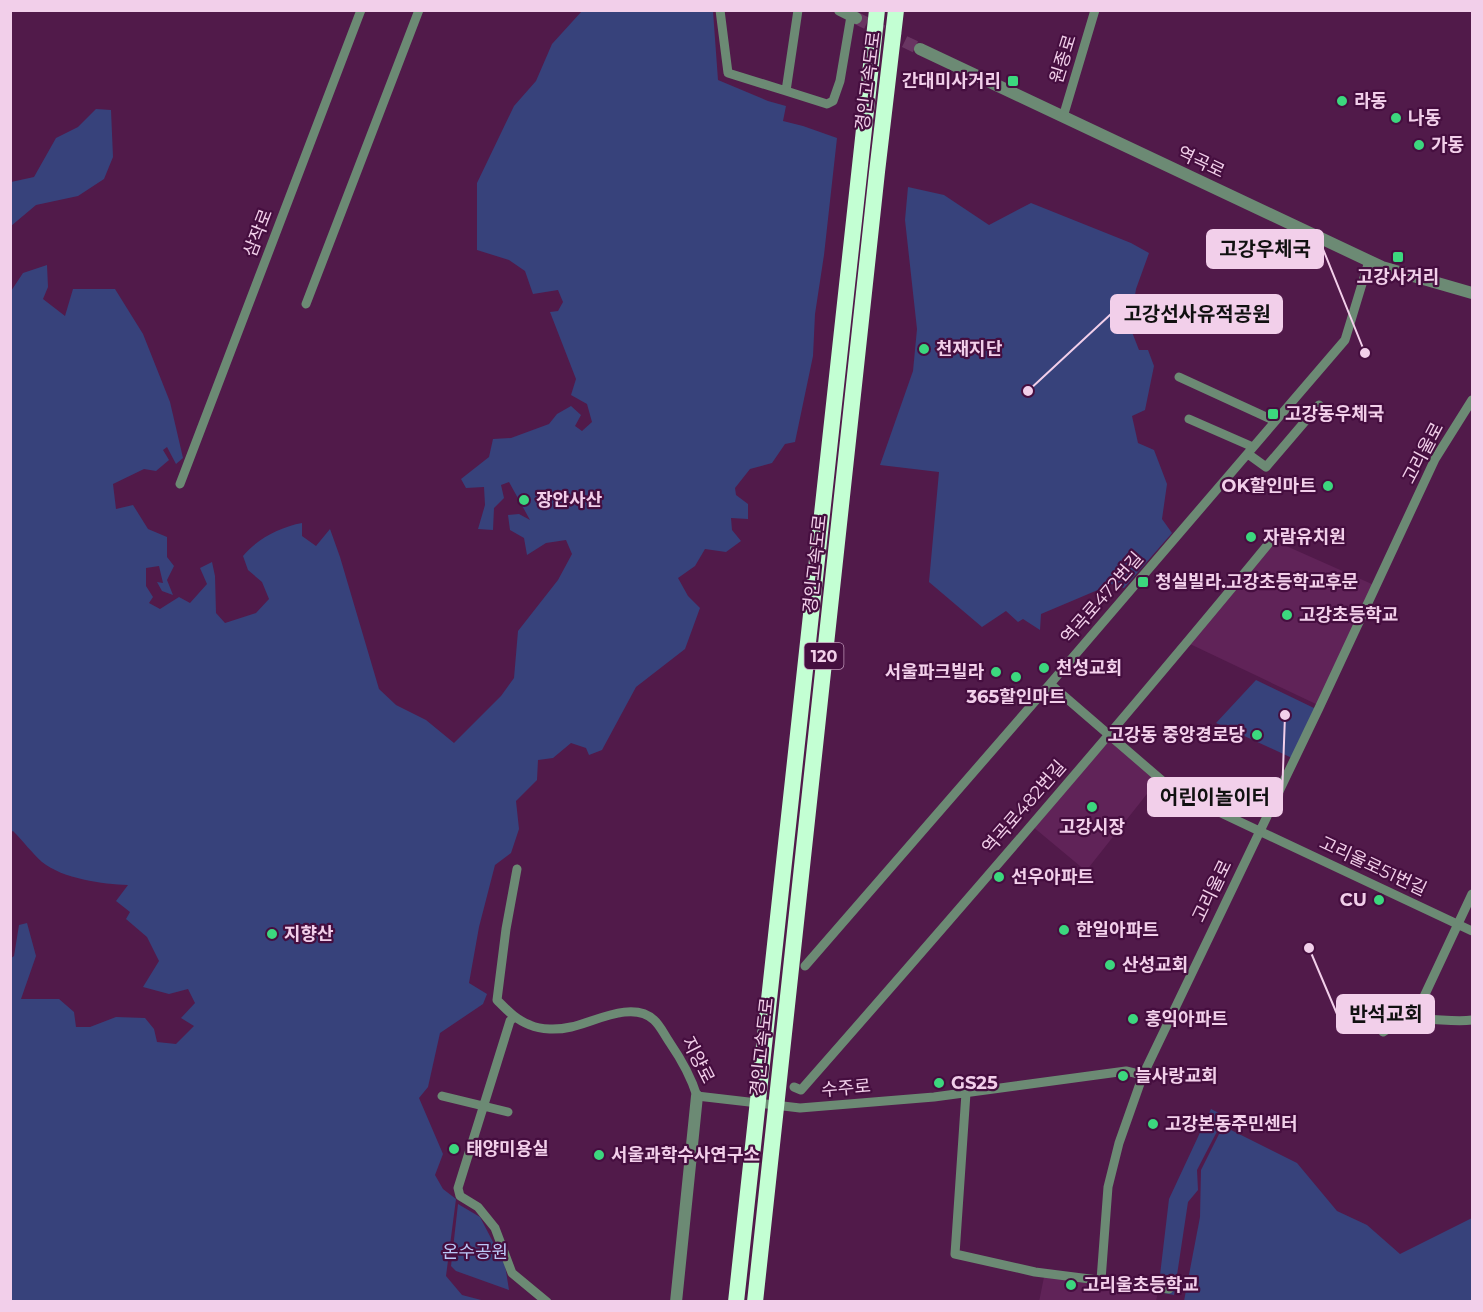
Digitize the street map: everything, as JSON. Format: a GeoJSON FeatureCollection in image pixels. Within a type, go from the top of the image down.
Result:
{"type":"FeatureCollection","features":[{"type":"Feature","properties":{"kind":"highway","name":"경인고속도로"},"geometry":{"type":"LineString","coordinates":[[736,1302],[877,10]]}},
{"type":"Feature","properties":{"kind":"highway","name":"경인고속도로"},"geometry":{"type":"LineString","coordinates":[[755,1302],[875,183],[896,10]]}},
{"type":"Feature","properties":{"kind":"street","name":"삼작로"},"geometry":{"type":"LineString","coordinates":[[180,484],[361,10]]}},
{"type":"Feature","properties":{"kind":"street"},"geometry":{"type":"LineString","coordinates":[[306,304],[418,10]]}},
{"type":"Feature","properties":{"kind":"street"},"geometry":{"type":"LineString","coordinates":[[720,10],[728,73],[827,104],[833,101],[840,81],[849,15]]}},
{"type":"Feature","properties":{"kind":"street"},"geometry":{"type":"LineString","coordinates":[[786,91],[798,10]]}},
{"type":"Feature","properties":{"kind":"street","name":"원종로"},"geometry":{"type":"LineString","coordinates":[[1063,117],[1095,10]]}},
{"type":"Feature","properties":{"kind":"street","name":"역곡로"},"geometry":{"type":"LineString","coordinates":[[920,49],[1382,267],[1473,293]]}},
{"type":"Feature","properties":{"kind":"street","name":"역곡로472번길"},"geometry":{"type":"LineString","coordinates":[[805,966],[1345,340],[1369,261]]}},
{"type":"Feature","properties":{"kind":"street"},"geometry":{"type":"LineString","coordinates":[[1179,377],[1275,421]]}},
{"type":"Feature","properties":{"kind":"street","name":"고리울로"},"geometry":{"type":"LineString","coordinates":[[1101,1280],[1107,1187],[1119,1143],[1143,1075],[1435,459],[1473,400]]}},
{"type":"Feature","properties":{"kind":"street"},"geometry":{"type":"LineString","coordinates":[[1189,419],[1251,450],[1266,467],[1319,405]]}},
{"type":"Feature","properties":{"kind":"street","name":"역곡로482번길"},"geometry":{"type":"LineString","coordinates":[[794,1088],[801,1090],[1185,645],[1274,537]]}},
{"type":"Feature","properties":{"kind":"street","name":"고리울로51번길"},"geometry":{"type":"LineString","coordinates":[[1050,684],[1166,784],[1185,796],[1473,931]]}},
{"type":"Feature","properties":{"kind":"street"},"geometry":{"type":"LineString","coordinates":[[517,868],[497,1000],[514,1017],[510,1021],[458,1188],[460,1196],[478,1208],[495,1228],[512,1273],[547,1302]]}},
{"type":"Feature","properties":{"kind":"street"},"geometry":{"type":"LineString","coordinates":[[1413,1020],[1473,894]]}},
{"type":"Feature","properties":{"kind":"street","name":"지양로"},"geometry":{"type":"LineString","coordinates":[[514,1017],[531,1026],[550,1029],[569,1028],[620,1012],[641,1013],[654,1019],[694,1085],[697,1096],[676,1302]]}},
{"type":"Feature","properties":{"kind":"street"},"geometry":{"type":"LineString","coordinates":[[1383,1032],[1401,1022],[1413,1020],[1460,1022],[1473,1020]]}},
{"type":"Feature","properties":{"kind":"street","name":"수주로"},"geometry":{"type":"LineString","coordinates":[[697,1096],[796,1108],[966,1093],[1126,1071],[1143,1075]]}},
{"type":"Feature","properties":{"kind":"street"},"geometry":{"type":"LineString","coordinates":[[966,1093],[955,1254],[1035,1272],[1169,1289]]}},
{"type":"Feature","properties":{"kind":"street"},"geometry":{"type":"LineString","coordinates":[[442,1096],[508,1112]]}},
{"type":"Feature","properties":{"kind":"shaded area","name":"고강초등학교"},"geometry":{"type":"Polygon","coordinates":[[[1275,541],[1374,585],[1318,705],[1190,644],[1275,541]]]}},
{"type":"Feature","properties":{"kind":"shaded area","name":"고강시장"},"geometry":{"type":"Polygon","coordinates":[[[1108,737],[1158,780],[1086,871],[1032,826],[1108,737]]]}},
{"type":"Feature","properties":{"kind":"shaded area","name":"고리울초등학교"},"geometry":{"type":"Polygon","coordinates":[[[1044,1277],[1158,1292],[1156,1301],[1039,1302],[1044,1277]]]}},
{"type":"Feature","properties":{"kind":"green space"},"geometry":{"type":"Polygon","coordinates":[[[582,11],[713,11],[718,80],[786,106],[783,121],[837,138],[815,314],[813,356],[795,442],[785,444],[772,463],[750,469],[735,488],[736,495],[748,504],[748,519],[731,518],[732,530],[741,541],[726,552],[705,549],[695,566],[678,578],[688,596],[700,608],[685,649],[636,687],[602,750],[589,755],[586,748],[571,743],[553,758],[538,760],[537,780],[516,801],[519,829],[511,853],[495,865],[479,927],[469,983],[487,994],[483,1004],[440,1033],[428,1087],[419,1098],[443,1154],[435,1175],[443,1189],[456,1199],[446,1276],[462,1295],[485,1301],[11,1301],[10,959],[14,956],[19,925],[27,923],[36,956],[21,999],[59,999],[74,1012],[76,1027],[90,1027],[116,1017],[145,1018],[154,1029],[157,1042],[176,1044],[194,1026],[181,1018],[195,1003],[188,989],[169,994],[143,987],[159,961],[147,937],[126,919],[130,912],[116,901],[128,885],[95,882],[61,873],[42,862],[13,831],[11,832],[11,291],[23,273],[47,265],[48,287],[43,299],[65,316],[73,289],[115,289],[143,334],[170,402],[183,458],[176,464],[167,447],[163,450],[169,460],[156,471],[144,469],[113,484],[116,509],[133,505],[148,529],[167,537],[167,557],[174,566],[167,580],[173,595],[162,591],[157,582],[163,583],[159,566],[146,568],[146,586],[153,597],[149,603],[160,609],[179,597],[190,603],[207,584],[200,568],[212,562],[215,576],[216,613],[225,623],[256,613],[269,599],[262,582],[248,570],[243,556],[262,539],[294,525],[302,523],[302,536],[316,546],[330,529],[379,689],[396,705],[426,720],[454,743],[501,696],[514,678],[518,631],[558,580],[572,554],[566,540],[546,543],[527,555],[524,538],[510,530],[508,515],[519,514],[530,520],[509,482],[501,485],[504,498],[494,508],[493,530],[478,529],[485,505],[484,487],[466,488],[461,479],[489,457],[493,439],[511,438],[549,424],[557,414],[571,406],[581,415],[575,426],[582,431],[592,422],[587,404],[571,395],[576,379],[550,312],[558,311],[563,302],[558,290],[533,294],[525,271],[509,260],[477,250],[477,183],[514,106],[536,81],[552,44],[582,11]]]}},
{"type":"Feature","properties":{"kind":"green space"},"geometry":{"type":"Polygon","coordinates":[[[96,109],[111,110],[113,157],[104,179],[78,196],[36,205],[11,226],[11,182],[34,177],[56,138],[78,127],[96,109]]]}},
{"type":"Feature","properties":{"kind":"green space"},"geometry":{"type":"Polygon","coordinates":[[[908,187],[944,195],[989,225],[1031,203],[1131,243],[1149,253],[1136,289],[1130,327],[1139,350],[1148,350],[1154,366],[1145,410],[1132,416],[1138,443],[1154,450],[1167,484],[1162,519],[1172,533],[1124,588],[1112,584],[1041,614],[1040,630],[1023,619],[1018,622],[1006,611],[982,627],[929,582],[939,472],[880,465],[913,371],[917,329],[905,220],[908,187]]]}},
{"type":"Feature","properties":{"kind":"green space"},"geometry":{"type":"Polygon","coordinates":[[[1256,680],[1316,709],[1292,758],[1216,723],[1256,680]]]}},
{"type":"Feature","properties":{"kind":"green space"},"geometry":{"type":"Polygon","coordinates":[[[1211,1109],[1225,1116],[1197,1170],[1198,1190],[1188,1202],[1174,1295],[1158,1292],[1169,1199],[1211,1109]]]}},
{"type":"Feature","properties":{"kind":"green space"},"geometry":{"type":"Polygon","coordinates":[[[1223,1126],[1297,1163],[1337,1211],[1367,1225],[1400,1254],[1472,1218],[1472,1301],[1184,1301],[1200,1217],[1201,1170],[1223,1126]]]}},
{"type":"Feature","properties":{"kind":"green space","name":"온수공원"},"geometry":{"type":"Polygon","coordinates":[[[458,1204],[480,1217],[505,1265],[509,1290],[456,1271],[451,1266],[458,1204]]]}},
{"type":"Feature","properties":{"kind":"tunnel"},"geometry":{"type":"LineString","coordinates":[[856,18],[920,49]]}},
{"type":"Feature","properties":{"kind":"place","name":"간대미사거리"},"geometry":{"type":"Point","coordinates":[1013,81]}},
{"type":"Feature","properties":{"kind":"place","name":"라동"},"geometry":{"type":"Point","coordinates":[1342,101]}},
{"type":"Feature","properties":{"kind":"place","name":"나동"},"geometry":{"type":"Point","coordinates":[1396,118]}},
{"type":"Feature","properties":{"kind":"place","name":"가동"},"geometry":{"type":"Point","coordinates":[1419,145]}},
{"type":"Feature","properties":{"kind":"place","name":"고강사거리"},"geometry":{"type":"Point","coordinates":[1398,257]}},
{"type":"Feature","properties":{"kind":"place","name":"천재지단"},"geometry":{"type":"Point","coordinates":[924,349]}},
{"type":"Feature","properties":{"kind":"place","name":"고강우체국"},"geometry":{"type":"Point","coordinates":[1365,353]}},
{"type":"Feature","properties":{"kind":"place","name":"고강선사유적공원"},"geometry":{"type":"Point","coordinates":[1028,391]}},
{"type":"Feature","properties":{"kind":"place","name":"고강동우체국"},"geometry":{"type":"Point","coordinates":[1273,414]}},
{"type":"Feature","properties":{"kind":"place","name":"OK할인마트"},"geometry":{"type":"Point","coordinates":[1328,486]}},
{"type":"Feature","properties":{"kind":"place","name":"장안사산"},"geometry":{"type":"Point","coordinates":[524,500]}},
{"type":"Feature","properties":{"kind":"place","name":"자람유치원"},"geometry":{"type":"Point","coordinates":[1251,537]}},
{"type":"Feature","properties":{"kind":"place","name":"청실빌라.고강초등학교후문"},"geometry":{"type":"Point","coordinates":[1143,582]}},
{"type":"Feature","properties":{"kind":"place","name":"고강초등학교"},"geometry":{"type":"Point","coordinates":[1287,615]}},
{"type":"Feature","properties":{"kind":"place","name":"천성교회"},"geometry":{"type":"Point","coordinates":[1044,668]}},
{"type":"Feature","properties":{"kind":"place","name":"서울파크빌라"},"geometry":{"type":"Point","coordinates":[996,672]}},
{"type":"Feature","properties":{"kind":"place","name":"365할인마트"},"geometry":{"type":"Point","coordinates":[1016,677]}},
{"type":"Feature","properties":{"kind":"place","name":"어린이놀이터"},"geometry":{"type":"Point","coordinates":[1285,715]}},
{"type":"Feature","properties":{"kind":"place","name":"고강동 중앙경로당"},"geometry":{"type":"Point","coordinates":[1257,735]}},
{"type":"Feature","properties":{"kind":"place","name":"고강시장"},"geometry":{"type":"Point","coordinates":[1092,807]}},
{"type":"Feature","properties":{"kind":"place","name":"선우아파트"},"geometry":{"type":"Point","coordinates":[999,877]}},
{"type":"Feature","properties":{"kind":"place","name":"CU"},"geometry":{"type":"Point","coordinates":[1379,900]}},
{"type":"Feature","properties":{"kind":"place","name":"한일아파트"},"geometry":{"type":"Point","coordinates":[1064,930]}},
{"type":"Feature","properties":{"kind":"place","name":"지향산"},"geometry":{"type":"Point","coordinates":[272,934]}},
{"type":"Feature","properties":{"kind":"place","name":"반석교회"},"geometry":{"type":"Point","coordinates":[1309,948]}},
{"type":"Feature","properties":{"kind":"place","name":"산성교회"},"geometry":{"type":"Point","coordinates":[1110,965]}},
{"type":"Feature","properties":{"kind":"place","name":"홍익아파트"},"geometry":{"type":"Point","coordinates":[1133,1019]}},
{"type":"Feature","properties":{"kind":"place","name":"늘사랑교회"},"geometry":{"type":"Point","coordinates":[1123,1076]}},
{"type":"Feature","properties":{"kind":"place","name":"GS25"},"geometry":{"type":"Point","coordinates":[939,1083]}},
{"type":"Feature","properties":{"kind":"place","name":"고강본동주민센터"},"geometry":{"type":"Point","coordinates":[1153,1124]}},
{"type":"Feature","properties":{"kind":"place","name":"태양미용실"},"geometry":{"type":"Point","coordinates":[454,1149]}},
{"type":"Feature","properties":{"kind":"place","name":"서울과학수사연구소"},"geometry":{"type":"Point","coordinates":[599,1155]}},
{"type":"Feature","properties":{"kind":"place","name":"고리울초등학교"},"geometry":{"type":"Point","coordinates":[1071,1285]}}]}
